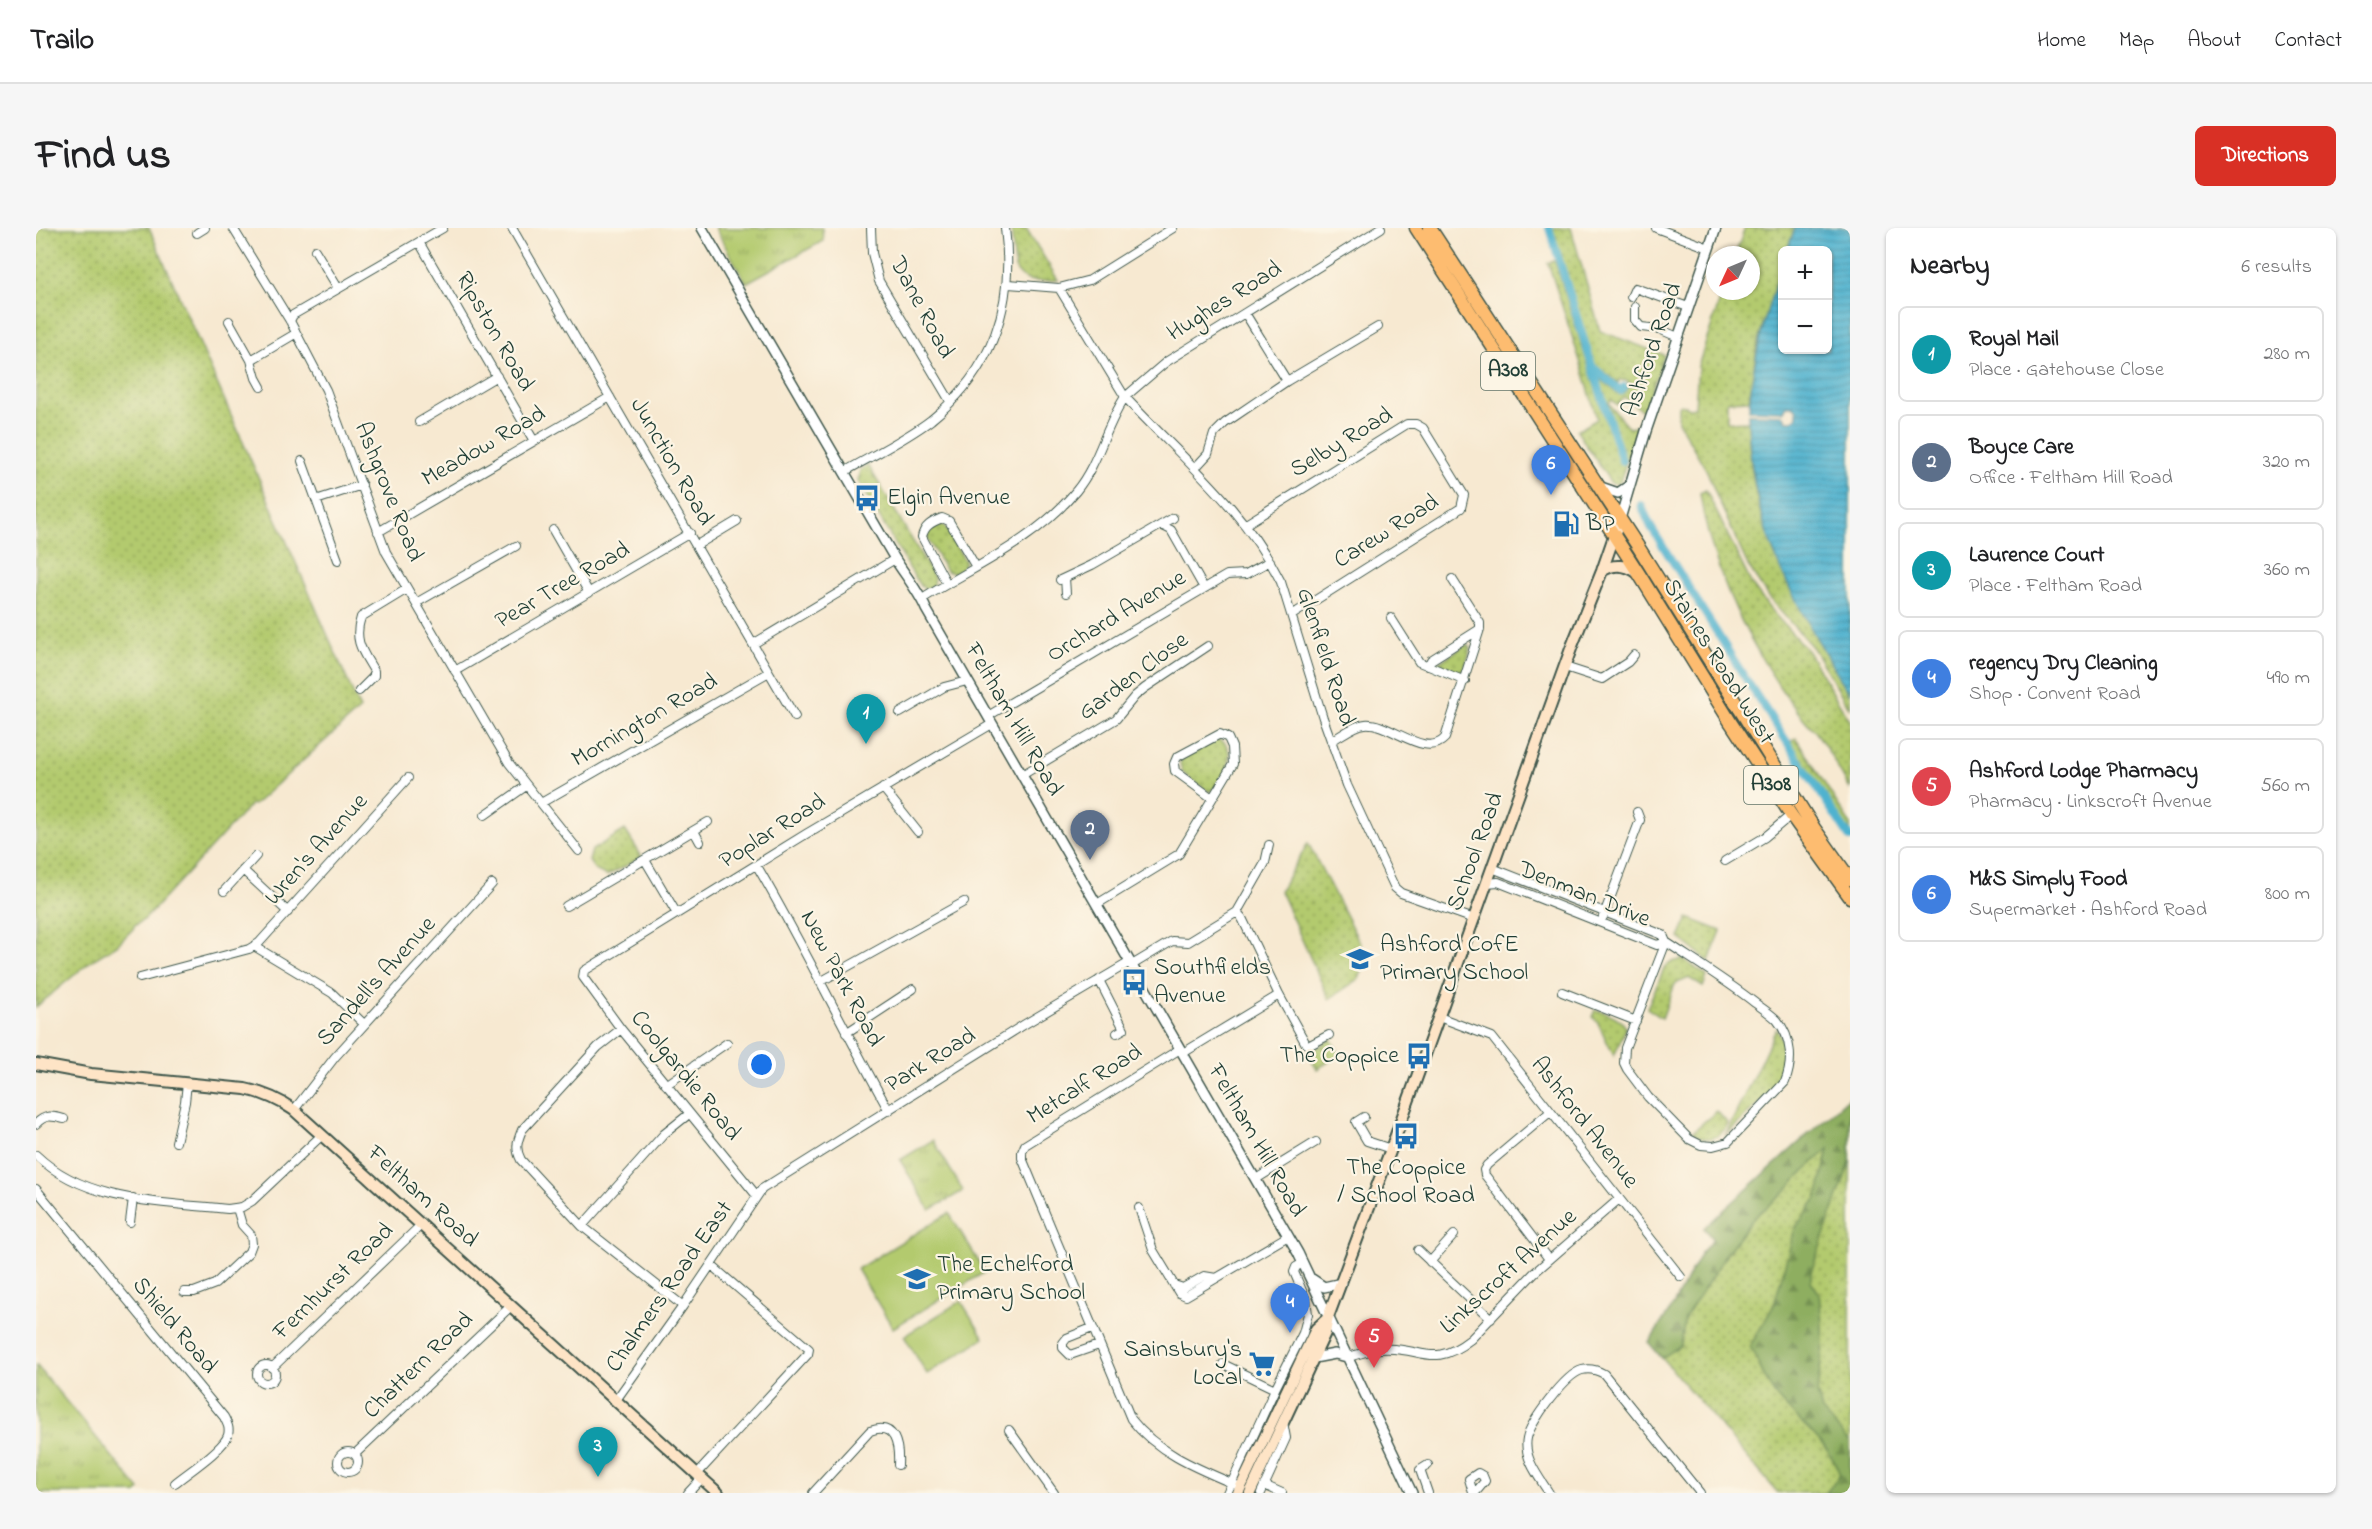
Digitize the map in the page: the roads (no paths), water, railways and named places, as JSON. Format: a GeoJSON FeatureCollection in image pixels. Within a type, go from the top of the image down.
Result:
{"type":"FeatureCollection","features":[{"type":"Feature","properties":{"kind":"highway","name":"A308"},"geometry":{"type":"LineString","coordinates":[[1416,228],[1614,537]]}},
{"type":"Feature","properties":{"kind":"highway","name":"A308"},"geometry":{"type":"LineString","coordinates":[[1430,228],[1620,519]]}},
{"type":"Feature","properties":{"kind":"highway","name":"Staines Road West"},"geometry":{"type":"LineString","coordinates":[[1620,519],[1814,828],[1850,879]]}},
{"type":"Feature","properties":{"kind":"highway","name":"Staines Road West"},"geometry":{"type":"LineString","coordinates":[[1614,537],[1708,688],[1791,815],[1850,897]]}},
{"type":"Feature","properties":{"kind":"main road","name":"School Road"},"geometry":{"type":"LineString","coordinates":[[1328,1317],[1342,1284],[1620,519]]}},
{"type":"Feature","properties":{"kind":"main road"},"geometry":{"type":"LineString","coordinates":[[1602,572],[1615,566],[1624,566],[1639,574]]}},
{"type":"Feature","properties":{"kind":"main road","name":"Feltham Road"},"geometry":{"type":"LineString","coordinates":[[36,1064],[92,1074],[261,1092],[294,1110],[718,1493]]}},
{"type":"Feature","properties":{"kind":"main road"},"geometry":{"type":"LineString","coordinates":[[1240,1489],[1283,1421],[1325,1333],[1328,1317]]}},
{"type":"Feature","properties":{"kind":"main road"},"geometry":{"type":"LineString","coordinates":[[1240,1489],[1316,1329],[1328,1317]]}},
{"type":"Feature","properties":{"kind":"street"},"geometry":{"type":"LineString","coordinates":[[197,233],[205,228]]}},
{"type":"Feature","properties":{"kind":"street","name":"Ashgrove Road"},"geometry":{"type":"LineString","coordinates":[[233,228],[290,321],[326,390],[386,552],[509,763],[579,851]]}},
{"type":"Feature","properties":{"kind":"street"},"geometry":{"type":"LineString","coordinates":[[290,321],[293,315],[443,228]]}},
{"type":"Feature","properties":{"kind":"street","name":"Junction Road"},"geometry":{"type":"LineString","coordinates":[[512,228],[795,717]]}},
{"type":"Feature","properties":{"kind":"street","name":"Feltham Hill Road"},"geometry":{"type":"LineString","coordinates":[[702,228],[895,559],[915,592],[922,599],[967,681],[1288,1236],[1412,1493]]}},
{"type":"Feature","properties":{"kind":"street","name":"Dane Road"},"geometry":{"type":"LineString","coordinates":[[871,228],[873,261],[879,281],[950,401]]}},
{"type":"Feature","properties":{"kind":"street"},"geometry":{"type":"LineString","coordinates":[[844,472],[931,420],[966,386],[982,364],[995,337],[1008,284],[1005,228]]}},
{"type":"Feature","properties":{"kind":"street"},"geometry":{"type":"LineString","coordinates":[[1008,284],[1059,288],[1090,280],[1173,228]]}},
{"type":"Feature","properties":{"kind":"street","name":"Hughes Road"},"geometry":{"type":"LineString","coordinates":[[922,599],[1040,528],[1077,490],[1097,459],[1113,415],[1125,397],[1166,362],[1381,228]]}},
{"type":"Feature","properties":{"kind":"street"},"geometry":{"type":"LineString","coordinates":[[1656,228],[1706,247]]}},
{"type":"Feature","properties":{"kind":"street","name":"Ashford Road"},"geometry":{"type":"LineString","coordinates":[[1710,246],[1716,228]]}},
{"type":"Feature","properties":{"kind":"street","name":"Ripston Road"},"geometry":{"type":"LineString","coordinates":[[419,242],[534,441]]}},
{"type":"Feature","properties":{"kind":"street"},"geometry":{"type":"LineString","coordinates":[[315,250],[338,288]]}},
{"type":"Feature","properties":{"kind":"street","name":"Ashford Road"},"geometry":{"type":"LineString","coordinates":[[1620,519],[1706,256]]}},
{"type":"Feature","properties":{"kind":"street","name":"Glenfield Road"},"geometry":{"type":"LineString","coordinates":[[1059,288],[1125,397],[1196,467],[1245,524],[1270,561],[1281,582],[1347,785],[1395,888],[1401,893],[1474,919]]}},
{"type":"Feature","properties":{"kind":"street"},"geometry":{"type":"LineString","coordinates":[[1631,297],[1635,288],[1688,307]]}},
{"type":"Feature","properties":{"kind":"street"},"geometry":{"type":"LineString","coordinates":[[1635,306],[1634,314],[1637,324],[1678,337]]}},
{"type":"Feature","properties":{"kind":"street"},"geometry":{"type":"LineString","coordinates":[[1245,313],[1287,381]]}},
{"type":"Feature","properties":{"kind":"street"},"geometry":{"type":"LineString","coordinates":[[229,321],[251,360],[261,387]]}},
{"type":"Feature","properties":{"kind":"street"},"geometry":{"type":"LineString","coordinates":[[1196,467],[1208,453],[1214,434],[1221,426],[1287,381],[1378,327]]}},
{"type":"Feature","properties":{"kind":"street"},"geometry":{"type":"LineString","coordinates":[[251,360],[295,334]]}},
{"type":"Feature","properties":{"kind":"street"},"geometry":{"type":"LineString","coordinates":[[419,422],[497,376]]}},
{"type":"Feature","properties":{"kind":"street","name":"Meadow Road"},"geometry":{"type":"LineString","coordinates":[[378,532],[610,397]]}},
{"type":"Feature","properties":{"kind":"street","name":"Selby Road"},"geometry":{"type":"LineString","coordinates":[[1245,524],[1407,424],[1416,424],[1423,428],[1464,495]]}},
{"type":"Feature","properties":{"kind":"street"},"geometry":{"type":"LineString","coordinates":[[302,461],[338,560]]}},
{"type":"Feature","properties":{"kind":"street"},"geometry":{"type":"LineString","coordinates":[[316,500],[362,484]]}},
{"type":"Feature","properties":{"kind":"street"},"geometry":{"type":"LineString","coordinates":[[1598,486],[1618,493],[1630,485]]}},
{"type":"Feature","properties":{"kind":"street","name":"Carew Road"},"geometry":{"type":"LineString","coordinates":[[1292,615],[1461,508],[1464,495]]}},
{"type":"Feature","properties":{"kind":"street"},"geometry":{"type":"LineString","coordinates":[[947,584],[922,537],[924,530],[932,523],[942,518],[949,521],[976,567]]}},
{"type":"Feature","properties":{"kind":"street"},"geometry":{"type":"LineString","coordinates":[[1066,593],[1063,579],[1173,518]]}},
{"type":"Feature","properties":{"kind":"street"},"geometry":{"type":"LineString","coordinates":[[697,545],[737,521]]}},
{"type":"Feature","properties":{"kind":"street"},"geometry":{"type":"LineString","coordinates":[[1161,525],[1171,530],[1204,588]]}},
{"type":"Feature","properties":{"kind":"street"},"geometry":{"type":"LineString","coordinates":[[553,530],[589,593]]}},
{"type":"Feature","properties":{"kind":"street","name":"Pear Tree Road"},"geometry":{"type":"LineString","coordinates":[[455,671],[690,534]]}},
{"type":"Feature","properties":{"kind":"street"},"geometry":{"type":"LineString","coordinates":[[416,603],[516,546]]}},
{"type":"Feature","properties":{"kind":"street"},"geometry":{"type":"LineString","coordinates":[[753,644],[895,559]]}},
{"type":"Feature","properties":{"kind":"street","name":"Orchard Avenue"},"geometry":{"type":"LineString","coordinates":[[990,720],[1204,588],[1227,575],[1246,574],[1270,561]]}},
{"type":"Feature","properties":{"kind":"street"},"geometry":{"type":"LineString","coordinates":[[1331,741],[1364,724],[1373,725],[1425,745],[1441,742],[1445,738],[1480,629],[1480,623],[1452,579]]}},
{"type":"Feature","properties":{"kind":"street"},"geometry":{"type":"LineString","coordinates":[[359,691],[374,676],[374,671],[358,642],[358,625],[361,617],[407,588]]}},
{"type":"Feature","properties":{"kind":"street"},"geometry":{"type":"LineString","coordinates":[[1391,618],[1419,662],[1465,681]]}},
{"type":"Feature","properties":{"kind":"street"},"geometry":{"type":"LineString","coordinates":[[1428,666],[1431,660],[1480,629]]}},
{"type":"Feature","properties":{"kind":"street","name":"Garden Close"},"geometry":{"type":"LineString","coordinates":[[1022,775],[1116,719],[1145,688],[1208,646]]}},
{"type":"Feature","properties":{"kind":"street"},"geometry":{"type":"LineString","coordinates":[[1565,667],[1602,679],[1634,656]]}},
{"type":"Feature","properties":{"kind":"street","name":"Mornington Road"},"geometry":{"type":"LineString","coordinates":[[541,803],[769,672]]}},
{"type":"Feature","properties":{"kind":"street"},"geometry":{"type":"LineString","coordinates":[[900,713],[944,687],[967,681]]}},
{"type":"Feature","properties":{"kind":"street","name":"Poplar Road"},"geometry":{"type":"LineString","coordinates":[[585,979],[583,973],[586,969],[757,866],[990,720]]}},
{"type":"Feature","properties":{"kind":"street"},"geometry":{"type":"LineString","coordinates":[[1096,904],[1179,854],[1233,764],[1232,747],[1228,738],[1220,734],[1178,757],[1174,764],[1175,771],[1212,798]]}},
{"type":"Feature","properties":{"kind":"street","name":"Wren's Avenue"},"geometry":{"type":"LineString","coordinates":[[140,978],[254,946],[288,912],[408,778]]}},
{"type":"Feature","properties":{"kind":"street"},"geometry":{"type":"LineString","coordinates":[[485,815],[526,786]]}},
{"type":"Feature","properties":{"kind":"street"},"geometry":{"type":"LineString","coordinates":[[883,788],[918,832]]}},
{"type":"Feature","properties":{"kind":"street"},"geometry":{"type":"LineString","coordinates":[[1601,922],[1640,820],[1636,813]]}},
{"type":"Feature","properties":{"kind":"street"},"geometry":{"type":"LineString","coordinates":[[1725,861],[1765,837],[1791,815]]}},
{"type":"Feature","properties":{"kind":"street"},"geometry":{"type":"LineString","coordinates":[[566,906],[708,822]]}},
{"type":"Feature","properties":{"kind":"street"},"geometry":{"type":"LineString","coordinates":[[694,831],[700,842]]}},
{"type":"Feature","properties":{"kind":"street"},"geometry":{"type":"LineString","coordinates":[[1131,964],[1172,941],[1188,942],[1237,912],[1265,863],[1269,845]]}},
{"type":"Feature","properties":{"kind":"street"},"geometry":{"type":"LineString","coordinates":[[224,891],[256,856]]}},
{"type":"Feature","properties":{"kind":"street"},"geometry":{"type":"LineString","coordinates":[[645,860],[677,914]]}},
{"type":"Feature","properties":{"kind":"street","name":"New Park Road"},"geometry":{"type":"LineString","coordinates":[[757,866],[790,922],[846,1033],[889,1111]]}},
{"type":"Feature","properties":{"kind":"street","name":"Denman Drive"},"geometry":{"type":"LineString","coordinates":[[1492,868],[1663,935],[1666,942],[1740,991],[1777,1020],[1788,1040],[1791,1056],[1785,1082],[1728,1142],[1713,1146],[1701,1145],[1689,1139],[1648,1097],[1624,1063],[1625,1048],[1666,942]]}},
{"type":"Feature","properties":{"kind":"street"},"geometry":{"type":"LineString","coordinates":[[243,870],[288,912]]}},
{"type":"Feature","properties":{"kind":"street","name":"Denman Drive"},"geometry":{"type":"LineString","coordinates":[[1487,883],[1498,882],[1658,945],[1666,942]]}},
{"type":"Feature","properties":{"kind":"street","name":"Sandell's Avenue"},"geometry":{"type":"LineString","coordinates":[[294,1110],[334,1056],[492,884]]}},
{"type":"Feature","properties":{"kind":"street"},"geometry":{"type":"LineString","coordinates":[[820,982],[964,902]]}},
{"type":"Feature","properties":{"kind":"street"},"geometry":{"type":"LineString","coordinates":[[1237,912],[1306,1044],[1310,1045],[1329,1035]]}},
{"type":"Feature","properties":{"kind":"street"},"geometry":{"type":"LineString","coordinates":[[254,946],[332,993],[364,1024]]}},
{"type":"Feature","properties":{"kind":"street","name":"Park Road"},"geometry":{"type":"LineString","coordinates":[[757,1196],[762,1189],[1025,1024],[1099,980],[1131,964]]}},
{"type":"Feature","properties":{"kind":"street","name":"Coolgardie Road"},"geometry":{"type":"LineString","coordinates":[[585,979],[621,1029],[757,1196]]}},
{"type":"Feature","properties":{"kind":"street"},"geometry":{"type":"LineString","coordinates":[[1099,980],[1124,1029],[1117,1033]]}},
{"type":"Feature","properties":{"kind":"street"},"geometry":{"type":"LineString","coordinates":[[846,1033],[913,989]]}},
{"type":"Feature","properties":{"kind":"street"},"geometry":{"type":"LineString","coordinates":[[1562,992],[1636,1021]]}},
{"type":"Feature","properties":{"kind":"street"},"geometry":{"type":"LineString","coordinates":[[1182,1051],[1279,995]]}},
{"type":"Feature","properties":{"kind":"street","name":"Ashford Avenue"},"geometry":{"type":"LineString","coordinates":[[1438,1017],[1492,1037],[1681,1277]]}},
{"type":"Feature","properties":{"kind":"street"},"geometry":{"type":"LineString","coordinates":[[621,1029],[590,1055],[522,1130],[517,1142],[517,1152],[521,1160],[582,1226],[683,1305]]}},
{"type":"Feature","properties":{"kind":"street"},"geometry":{"type":"LineString","coordinates":[[666,1085],[727,1044]]}},
{"type":"Feature","properties":{"kind":"street","name":"Metcalf Road"},"geometry":{"type":"LineString","coordinates":[[1182,1051],[1025,1145],[1022,1152],[1124,1406],[1140,1431],[1170,1454],[1240,1489]]}},
{"type":"Feature","properties":{"kind":"street"},"geometry":{"type":"LineString","coordinates":[[176,1142],[186,1102],[187,1083]]}},
{"type":"Feature","properties":{"kind":"street"},"geometry":{"type":"LineString","coordinates":[[1549,1259],[1485,1175],[1484,1170],[1486,1165],[1550,1112]]}},
{"type":"Feature","properties":{"kind":"street"},"geometry":{"type":"LineString","coordinates":[[582,1226],[664,1134],[689,1114]]}},
{"type":"Feature","properties":{"kind":"street"},"geometry":{"type":"LineString","coordinates":[[36,1124],[41,1118],[49,1115],[64,1119]]}},
{"type":"Feature","properties":{"kind":"street"},"geometry":{"type":"LineString","coordinates":[[1364,1117],[1356,1122],[1367,1141],[1391,1149]]}},
{"type":"Feature","properties":{"kind":"street"},"geometry":{"type":"LineString","coordinates":[[36,1155],[68,1179],[114,1195],[228,1209],[237,1208],[252,1201],[322,1135]]}},
{"type":"Feature","properties":{"kind":"street"},"geometry":{"type":"LineString","coordinates":[[1256,1179],[1316,1142]]}},
{"type":"Feature","properties":{"kind":"street","name":"Shield Road"},"geometry":{"type":"LineString","coordinates":[[36,1189],[224,1417],[228,1425],[228,1436],[221,1445],[175,1483]]}},
{"type":"Feature","properties":{"kind":"street","name":"Chalmers Road East"},"geometry":{"type":"LineString","coordinates":[[616,1400],[757,1196]]}},
{"type":"Feature","properties":{"kind":"street"},"geometry":{"type":"LineString","coordinates":[[130,1222],[134,1198]]}},
{"type":"Feature","properties":{"kind":"street","name":"Linkscroft Avenue"},"geometry":{"type":"LineString","coordinates":[[1347,1357],[1380,1349],[1440,1356],[1456,1350],[1491,1319],[1549,1259],[1619,1199]]}},
{"type":"Feature","properties":{"kind":"street"},"geometry":{"type":"LineString","coordinates":[[184,1292],[194,1297],[215,1284],[249,1252],[252,1244],[251,1234],[242,1225],[237,1208]]}},
{"type":"Feature","properties":{"kind":"street"},"geometry":{"type":"LineString","coordinates":[[1139,1208],[1153,1250],[1174,1285],[1183,1288],[1209,1275],[1216,1278],[1288,1236]]}},
{"type":"Feature","properties":{"kind":"street","name":"Fernhurst Road"},"geometry":{"type":"LineString","coordinates":[[272,1368],[422,1224]]}},
{"type":"Feature","properties":{"kind":"street"},"geometry":{"type":"LineString","coordinates":[[1431,1262],[1454,1235]]}},
{"type":"Feature","properties":{"kind":"street"},"geometry":{"type":"LineString","coordinates":[[1418,1250],[1491,1319]]}},
{"type":"Feature","properties":{"kind":"street"},"geometry":{"type":"LineString","coordinates":[[1227,1493],[1240,1489],[1275,1389],[1303,1333],[1308,1314],[1306,1300],[1294,1272],[1296,1267],[1303,1263]]}},
{"type":"Feature","properties":{"kind":"street"},"geometry":{"type":"LineString","coordinates":[[688,1493],[700,1476],[808,1354],[809,1349],[711,1264]]}},
{"type":"Feature","properties":{"kind":"street"},"geometry":{"type":"LineString","coordinates":[[1308,1275],[1318,1285],[1324,1287],[1342,1284]]}},
{"type":"Feature","properties":{"kind":"street","name":"Chattern Road"},"geometry":{"type":"LineString","coordinates":[[355,1455],[511,1305]]}},
{"type":"Feature","properties":{"kind":"street"},"geometry":{"type":"LineString","coordinates":[[1092,1328],[1067,1338],[1063,1343],[1063,1348],[1070,1354],[1099,1345]]}},
{"type":"Feature","properties":{"kind":"street"},"geometry":{"type":"LineString","coordinates":[[1314,1358],[1335,1354],[1347,1357]]}},
{"type":"Feature","properties":{"kind":"street"},"geometry":{"type":"LineString","coordinates":[[1223,1364],[1275,1389]]}},
{"type":"Feature","properties":{"kind":"street"},"geometry":{"type":"LineString","coordinates":[[1549,1493],[1530,1462],[1526,1439],[1532,1425],[1571,1375],[1582,1370],[1596,1369],[1604,1374],[1700,1492]]}},
{"type":"Feature","properties":{"kind":"street"},"geometry":{"type":"LineString","coordinates":[[1282,1493],[1262,1489],[1286,1438],[1283,1421]]}},
{"type":"Feature","properties":{"kind":"street"},"geometry":{"type":"LineString","coordinates":[[813,1493],[870,1431],[886,1430],[893,1436],[899,1445],[898,1464]]}},
{"type":"Feature","properties":{"kind":"street"},"geometry":{"type":"LineString","coordinates":[[1009,1430],[1054,1493]]}},
{"type":"Feature","properties":{"kind":"street"},"geometry":{"type":"LineString","coordinates":[[1428,1466],[1420,1470],[1428,1493]]}},
{"type":"Feature","properties":{"kind":"water"},"geometry":{"type":"Polygon","coordinates":[[[1795,228],[1850,228],[1850,694],[1801,611],[1776,558],[1766,531],[1753,477],[1748,414],[1783,415],[1787,421],[1793,421],[1797,416],[1797,410],[1793,406],[1787,406],[1783,411],[1749,410],[1753,372],[1778,276],[1778,354],[1832,354],[1832,246],[1788,246],[1795,228]]]}},
{"type":"Feature","properties":{"kind":"waterway"},"geometry":{"type":"LineString","coordinates":[[1549,228],[1622,461]]}},
{"type":"Feature","properties":{"kind":"waterway"},"geometry":{"type":"LineString","coordinates":[[1593,367],[1621,391],[1624,387]]}},
{"type":"Feature","properties":{"kind":"waterway"},"geometry":{"type":"LineString","coordinates":[[1641,505],[1651,527],[1747,681],[1850,838]]}},
{"type":"Feature","properties":{"kind":"place","name":"M&S Simply Food"},"geometry":{"type":"Point","coordinates":[1551,495]}},
{"type":"Feature","properties":{"kind":"place","name":"Elgin Avenue"},"geometry":{"type":"Point","coordinates":[867,498]}},
{"type":"Feature","properties":{"kind":"place","name":"BP"},"geometry":{"type":"Point","coordinates":[1566,524]}},
{"type":"Feature","properties":{"kind":"place","name":"Royal Mail"},"geometry":{"type":"Point","coordinates":[866,744]}},
{"type":"Feature","properties":{"kind":"place","name":"Boyce Care"},"geometry":{"type":"Point","coordinates":[1090,860]}},
{"type":"Feature","properties":{"kind":"place","name":"Ashford CofE Primary School"},"geometry":{"type":"Point","coordinates":[1360,959]}},
{"type":"Feature","properties":{"kind":"place","name":"Southfields Avenue"},"geometry":{"type":"Point","coordinates":[1134,982]}},
{"type":"Feature","properties":{"kind":"place","name":"The Coppice"},"geometry":{"type":"Point","coordinates":[1419,1056]}},
{"type":"Feature","properties":{"kind":"place","name":"The Coppice / School Road"},"geometry":{"type":"Point","coordinates":[1406,1136]}},
{"type":"Feature","properties":{"kind":"place","name":"The Echelford Primary School"},"geometry":{"type":"Point","coordinates":[917,1279]}},
{"type":"Feature","properties":{"kind":"place","name":"regency Dry Cleaning"},"geometry":{"type":"Point","coordinates":[1290,1333]}},
{"type":"Feature","properties":{"kind":"place","name":"Sainsbury's Local"},"geometry":{"type":"Point","coordinates":[1262,1364]}},
{"type":"Feature","properties":{"kind":"place","name":"Ashford Lodge Pharmacy"},"geometry":{"type":"Point","coordinates":[1374,1368]}},
{"type":"Feature","properties":{"kind":"place","name":"Laurence Court"},"geometry":{"type":"Point","coordinates":[598,1477]}}]}
